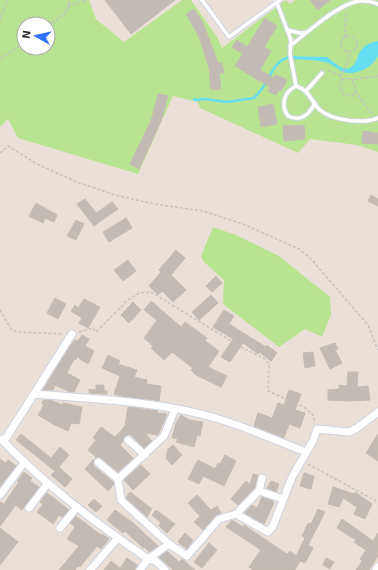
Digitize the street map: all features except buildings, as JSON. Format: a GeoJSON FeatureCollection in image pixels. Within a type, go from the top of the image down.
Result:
{"type":"FeatureCollection","features":[{"type":"Feature","properties":{"kind":"street"},"geometry":{"type":"LineString","coordinates":[[72,334],[6,438],[1,440],[24,463],[77,507],[148,559],[156,561],[165,570]]}},
{"type":"Feature","properties":{"kind":"street"},"geometry":{"type":"LineString","coordinates":[[34,394],[116,401],[174,409],[218,419],[306,452]]}},
{"type":"Feature","properties":{"kind":"street"},"geometry":{"type":"LineString","coordinates":[[118,479],[164,436],[174,409]]}},
{"type":"Feature","properties":{"kind":"street"},"geometry":{"type":"LineString","coordinates":[[236,514],[268,532],[273,526],[292,477],[312,441],[316,429],[348,432],[357,428],[378,412]]}},
{"type":"Feature","properties":{"kind":"street"},"geometry":{"type":"LineString","coordinates":[[128,440],[145,455]]}},
{"type":"Feature","properties":{"kind":"street"},"geometry":{"type":"LineString","coordinates":[[98,462],[118,479],[121,500],[170,544],[187,556],[219,519],[236,514],[259,491],[262,478]]}},
{"type":"Feature","properties":{"kind":"street"},"geometry":{"type":"LineString","coordinates":[[0,495],[24,463]]}},
{"type":"Feature","properties":{"kind":"street"},"geometry":{"type":"LineString","coordinates":[[29,508],[48,483]]}},
{"type":"Feature","properties":{"kind":"street"},"geometry":{"type":"LineString","coordinates":[[259,491],[283,499]]}},
{"type":"Feature","properties":{"kind":"street"},"geometry":{"type":"LineString","coordinates":[[60,528],[77,507]]}},
{"type":"Feature","properties":{"kind":"street"},"geometry":{"type":"LineString","coordinates":[[90,570],[118,538]]}},
{"type":"Feature","properties":{"kind":"street"},"geometry":{"type":"LineString","coordinates":[[140,570],[148,559],[170,544]]}},
{"type":"Feature","properties":{"kind":"lane"},"geometry":{"type":"LineString","coordinates":[[202,0],[229,37],[278,1],[291,40],[290,54],[296,86]]}},
{"type":"Feature","properties":{"kind":"lane"},"geometry":{"type":"LineString","coordinates":[[290,46],[346,5],[361,0],[378,4]]}},
{"type":"Feature","properties":{"kind":"lane"},"geometry":{"type":"LineString","coordinates":[[287,30],[306,33]]}},
{"type":"Feature","properties":{"kind":"lane"},"geometry":{"type":"LineString","coordinates":[[306,91],[322,73]]}},
{"type":"Feature","properties":{"kind":"lane"},"geometry":{"type":"LineString","coordinates":[[296,86],[306,91],[321,110],[330,116],[353,121],[363,121],[376,118]]}},
{"type":"Feature","properties":{"kind":"lane"},"geometry":{"type":"LineString","coordinates":[[296,86],[292,88],[284,100],[283,107],[288,116],[299,119],[311,112],[315,103]]}},
{"type":"Feature","properties":{"kind":"path"},"geometry":{"type":"LineString","coordinates":[[0,20],[7,0]]}},
{"type":"Feature","properties":{"kind":"path"},"geometry":{"type":"LineString","coordinates":[[56,20],[66,12],[70,0]]}},
{"type":"Feature","properties":{"kind":"path"},"geometry":{"type":"LineString","coordinates":[[68,6],[86,0]]}},
{"type":"Feature","properties":{"kind":"path"},"geometry":{"type":"LineString","coordinates":[[345,37],[346,5]]}},
{"type":"Feature","properties":{"kind":"path"},"geometry":{"type":"LineString","coordinates":[[349,36],[356,39],[357,45],[355,49],[350,51],[344,50],[340,42],[345,37],[349,36]]}},
{"type":"Feature","properties":{"kind":"path"},"geometry":{"type":"LineString","coordinates":[[0,59],[16,48]]}},
{"type":"Feature","properties":{"kind":"path"},"geometry":{"type":"LineString","coordinates":[[340,76],[349,59],[350,51]]}},
{"type":"Feature","properties":{"kind":"path"},"geometry":{"type":"LineString","coordinates":[[322,73],[330,71],[340,76],[342,80]]}},
{"type":"Feature","properties":{"kind":"path"},"geometry":{"type":"LineString","coordinates":[[355,90],[352,96],[345,95],[339,86],[342,80],[348,78],[352,80],[378,76]]}},
{"type":"Feature","properties":{"kind":"path"},"geometry":{"type":"LineString","coordinates":[[352,80],[355,90],[376,118]]}},
{"type":"Feature","properties":{"kind":"path"},"geometry":{"type":"LineString","coordinates":[[0,152],[8,146],[37,164],[77,182],[115,195],[154,204],[203,210],[244,224],[299,249],[311,259],[368,325],[378,350]]}},
{"type":"Feature","properties":{"kind":"path"},"geometry":{"type":"LineString","coordinates":[[0,310],[11,329],[18,332],[72,334],[93,328],[96,332],[128,300],[139,293],[151,292],[241,347],[265,359],[269,364],[268,391],[304,407],[313,415],[316,429]]}},
{"type":"Feature","properties":{"kind":"path"},"geometry":{"type":"LineString","coordinates":[[306,452],[304,462],[378,502]]}},
{"type":"Feature","properties":{"kind":"green space"},"geometry":{"type":"Polygon","coordinates":[[[0,0],[89,0],[96,19],[124,42],[182,0],[191,0],[217,37],[222,48],[286,0],[290,4],[295,0],[378,0],[378,152],[357,145],[310,139],[298,153],[200,108],[198,102],[173,96],[138,174],[18,138],[8,119],[0,127],[0,0]]]}},
{"type":"Feature","properties":{"kind":"green space"},"geometry":{"type":"Polygon","coordinates":[[[213,227],[236,235],[279,256],[330,297],[331,315],[322,337],[305,329],[279,347],[223,304],[224,280],[204,262],[201,256],[213,227]]]}},
{"type":"Feature","properties":{"kind":"water"},"geometry":{"type":"Polygon","coordinates":[[[378,41],[378,56],[372,64],[363,70],[353,73],[343,72],[324,62],[287,59],[287,56],[327,57],[340,67],[348,69],[353,66],[364,46],[378,41]]]}},
{"type":"Feature","properties":{"kind":"waterway"},"geometry":{"type":"LineString","coordinates":[[269,77],[278,63],[287,58]]}},
{"type":"Feature","properties":{"kind":"waterway"},"geometry":{"type":"LineString","coordinates":[[194,99],[227,102],[254,98],[266,82]]}}]}
